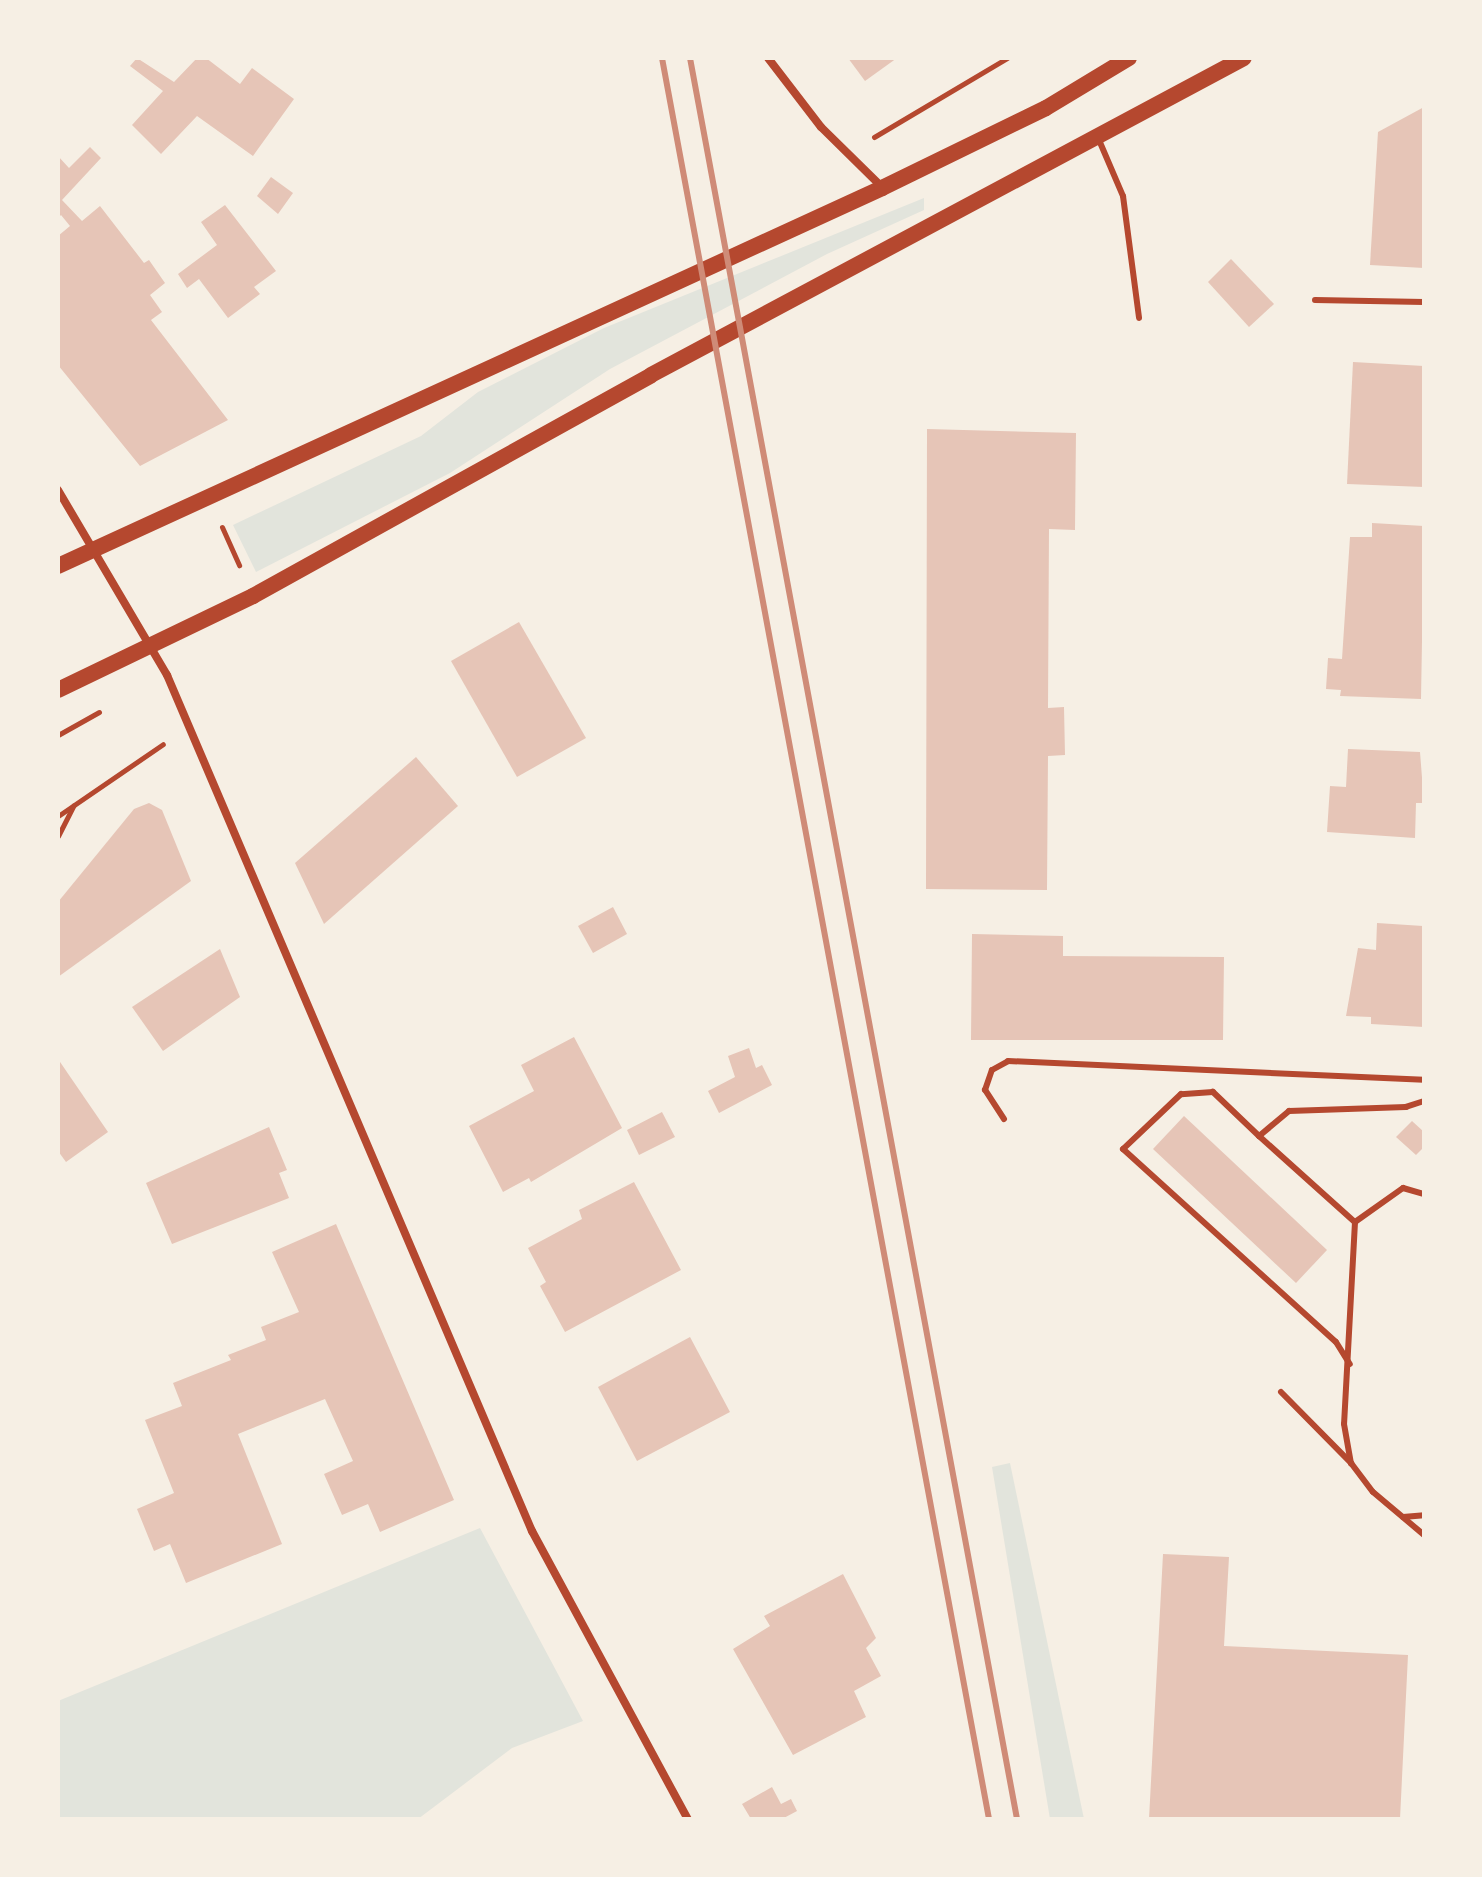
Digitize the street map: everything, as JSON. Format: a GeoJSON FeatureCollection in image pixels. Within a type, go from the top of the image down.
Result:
{"type":"FeatureCollection","features":[{"type":"Feature","properties":{"kind":"main road"},"geometry":{"type":"LineString","coordinates":[[58,566],[882,188],[1046,108],[1129,58]]}},
{"type":"Feature","properties":{"kind":"main road"},"geometry":{"type":"LineString","coordinates":[[58,690],[253,596],[651,375],[1099,140],[1244,58]]}},
{"type":"Feature","properties":{"kind":"street"},"geometry":{"type":"LineString","coordinates":[[768,58],[821,127],[882,188]]}},
{"type":"Feature","properties":{"kind":"street"},"geometry":{"type":"LineString","coordinates":[[58,490],[96,547],[152,647],[532,1531],[688,1819]]}},
{"type":"Feature","properties":{"kind":"lane"},"geometry":{"type":"LineString","coordinates":[[1099,140],[1123,196],[1139,318]]}},
{"type":"Feature","properties":{"kind":"lane"},"geometry":{"type":"LineString","coordinates":[[1315,300],[1424,302]]}},
{"type":"Feature","properties":{"kind":"lane"},"geometry":{"type":"LineString","coordinates":[[1004,1119],[985,1090],[992,1070],[1008,1061],[1424,1080]]}},
{"type":"Feature","properties":{"kind":"lane"},"geometry":{"type":"LineString","coordinates":[[1350,1364],[1336,1342],[1123,1149],[1181,1094],[1213,1092],[1355,1222]]}},
{"type":"Feature","properties":{"kind":"lane"},"geometry":{"type":"LineString","coordinates":[[1259,1136],[1289,1111],[1406,1107],[1424,1101]]}},
{"type":"Feature","properties":{"kind":"lane"},"geometry":{"type":"LineString","coordinates":[[1355,1222],[1403,1188],[1424,1194]]}},
{"type":"Feature","properties":{"kind":"lane"},"geometry":{"type":"LineString","coordinates":[[1351,1463],[1344,1424],[1350,1364],[1355,1222]]}},
{"type":"Feature","properties":{"kind":"lane"},"geometry":{"type":"LineString","coordinates":[[1281,1392],[1351,1463],[1373,1492],[1423,1534]]}},
{"type":"Feature","properties":{"kind":"lane"},"geometry":{"type":"LineString","coordinates":[[1403,1517],[1424,1515]]}},
{"type":"Feature","properties":{"kind":"path"},"geometry":{"type":"LineString","coordinates":[[863,138],[911,119],[1007,58]]}},
{"type":"Feature","properties":{"kind":"path"},"geometry":{"type":"LineString","coordinates":[[208,497],[253,596]]}},
{"type":"Feature","properties":{"kind":"path"},"geometry":{"type":"LineString","coordinates":[[58,816],[186,728]]}},
{"type":"Feature","properties":{"kind":"path"},"geometry":{"type":"LineString","coordinates":[[58,836],[73,806]]}},
{"type":"Feature","properties":{"kind":"shaded area"},"geometry":{"type":"Polygon","coordinates":[[[924,198],[924,210],[827,254],[610,369],[450,473],[256,572],[233,525],[421,436],[478,392],[604,328],[924,198]]]}},
{"type":"Feature","properties":{"kind":"shaded area"},"geometry":{"type":"Polygon","coordinates":[[[1010,1463],[1084,1819],[1050,1819],[992,1467],[1010,1463]]]}},
{"type":"Feature","properties":{"kind":"shaded area"},"geometry":{"type":"Polygon","coordinates":[[[480,1528],[583,1721],[512,1748],[418,1819],[58,1819],[58,1701],[480,1528]]]}},
{"type":"Feature","properties":{"kind":"building"},"geometry":{"type":"Polygon","coordinates":[[[137,58],[174,82],[197,58],[206,58],[240,84],[252,68],[294,99],[253,156],[197,116],[161,154],[132,125],[163,91],[130,66],[137,58]]]}},
{"type":"Feature","properties":{"kind":"building"},"geometry":{"type":"Polygon","coordinates":[[[848,58],[897,58],[865,81],[848,58]]]}},
{"type":"Feature","properties":{"kind":"building"},"geometry":{"type":"Polygon","coordinates":[[[1424,107],[1424,268],[1370,265],[1378,132],[1424,107]]]}},
{"type":"Feature","properties":{"kind":"building"},"geometry":{"type":"Polygon","coordinates":[[[90,147],[101,158],[62,200],[82,221],[100,206],[144,263],[149,260],[165,283],[150,295],[162,312],[151,320],[228,420],[140,466],[58,365],[58,236],[70,226],[61,215],[58,218],[58,156],[69,168],[90,147]]]}},
{"type":"Feature","properties":{"kind":"building"},"geometry":{"type":"Polygon","coordinates":[[[271,177],[293,193],[278,214],[257,196],[271,177]]]}},
{"type":"Feature","properties":{"kind":"building"},"geometry":{"type":"Polygon","coordinates":[[[225,205],[276,271],[254,287],[260,294],[228,318],[199,279],[187,288],[178,274],[217,245],[201,222],[225,205]]]}},
{"type":"Feature","properties":{"kind":"building"},"geometry":{"type":"Polygon","coordinates":[[[1231,259],[1274,304],[1249,327],[1208,282],[1231,259]]]}},
{"type":"Feature","properties":{"kind":"building"},"geometry":{"type":"Polygon","coordinates":[[[1353,362],[1424,366],[1424,487],[1347,484],[1353,362]]]}},
{"type":"Feature","properties":{"kind":"building"},"geometry":{"type":"Polygon","coordinates":[[[927,429],[1076,433],[1075,530],[1049,529],[1048,708],[1064,707],[1065,755],[1048,756],[1047,890],[926,889],[927,429]]]}},
{"type":"Feature","properties":{"kind":"building"},"geometry":{"type":"Polygon","coordinates":[[[1372,523],[1424,526],[1421,699],[1340,696],[1341,690],[1326,689],[1328,658],[1342,659],[1350,537],[1372,537],[1372,523]]]}},
{"type":"Feature","properties":{"kind":"building"},"geometry":{"type":"Polygon","coordinates":[[[519,622],[586,738],[517,777],[451,661],[519,622]]]}},
{"type":"Feature","properties":{"kind":"building"},"geometry":{"type":"Polygon","coordinates":[[[1348,749],[1420,752],[1424,803],[1416,803],[1415,838],[1327,832],[1330,786],[1346,787],[1348,749]]]}},
{"type":"Feature","properties":{"kind":"building"},"geometry":{"type":"Polygon","coordinates":[[[416,757],[458,806],[324,924],[295,863],[416,757]]]}},
{"type":"Feature","properties":{"kind":"building"},"geometry":{"type":"Polygon","coordinates":[[[149,803],[162,810],[191,881],[58,977],[58,902],[134,809],[149,803]]]}},
{"type":"Feature","properties":{"kind":"building"},"geometry":{"type":"Polygon","coordinates":[[[613,907],[627,934],[593,953],[578,926],[613,907]]]}},
{"type":"Feature","properties":{"kind":"building"},"geometry":{"type":"Polygon","coordinates":[[[1377,923],[1423,926],[1424,1027],[1371,1024],[1371,1017],[1346,1016],[1358,948],[1376,950],[1377,923]]]}},
{"type":"Feature","properties":{"kind":"building"},"geometry":{"type":"Polygon","coordinates":[[[972,934],[1063,936],[1063,956],[1224,957],[1223,1040],[971,1040],[972,934]]]}},
{"type":"Feature","properties":{"kind":"building"},"geometry":{"type":"Polygon","coordinates":[[[220,949],[240,997],[163,1051],[132,1007],[220,949]]]}},
{"type":"Feature","properties":{"kind":"building"},"geometry":{"type":"Polygon","coordinates":[[[574,1037],[622,1128],[531,1182],[529,1178],[503,1192],[469,1126],[534,1091],[521,1065],[574,1037]]]}},
{"type":"Feature","properties":{"kind":"building"},"geometry":{"type":"Polygon","coordinates":[[[749,1048],[756,1068],[762,1065],[772,1085],[719,1113],[708,1091],[735,1077],[728,1056],[749,1048]]]}},
{"type":"Feature","properties":{"kind":"building"},"geometry":{"type":"Polygon","coordinates":[[[58,1059],[108,1132],[66,1162],[58,1151],[58,1059]]]}},
{"type":"Feature","properties":{"kind":"building"},"geometry":{"type":"Polygon","coordinates":[[[662,1112],[675,1137],[639,1155],[627,1130],[662,1112]]]}},
{"type":"Feature","properties":{"kind":"building"},"geometry":{"type":"Polygon","coordinates":[[[1184,1116],[1327,1250],[1296,1283],[1153,1149],[1184,1116]]]}},
{"type":"Feature","properties":{"kind":"building"},"geometry":{"type":"Polygon","coordinates":[[[1412,1121],[1424,1132],[1424,1147],[1416,1155],[1396,1137],[1412,1121]]]}},
{"type":"Feature","properties":{"kind":"building"},"geometry":{"type":"Polygon","coordinates":[[[269,1127],[287,1170],[279,1173],[289,1198],[172,1244],[146,1183],[269,1127]]]}},
{"type":"Feature","properties":{"kind":"building"},"geometry":{"type":"Polygon","coordinates":[[[634,1182],[681,1270],[565,1332],[540,1286],[546,1282],[528,1248],[582,1219],[579,1210],[634,1182]]]}},
{"type":"Feature","properties":{"kind":"building"},"geometry":{"type":"Polygon","coordinates":[[[336,1224],[454,1500],[380,1532],[368,1504],[342,1515],[324,1474],[353,1461],[325,1399],[238,1434],[282,1544],[186,1583],[170,1544],[154,1551],[137,1509],[174,1493],[145,1420],[182,1406],[173,1383],[231,1360],[228,1355],[266,1340],[261,1327],[299,1312],[272,1252],[336,1224]]]}},
{"type":"Feature","properties":{"kind":"building"},"geometry":{"type":"Polygon","coordinates":[[[690,1337],[730,1412],[637,1461],[598,1387],[690,1337]]]}},
{"type":"Feature","properties":{"kind":"building"},"geometry":{"type":"Polygon","coordinates":[[[1163,1554],[1229,1557],[1224,1646],[1408,1655],[1400,1819],[1149,1819],[1163,1554]]]}},
{"type":"Feature","properties":{"kind":"building"},"geometry":{"type":"Polygon","coordinates":[[[843,1574],[876,1638],[866,1648],[881,1676],[854,1691],[866,1717],[793,1755],[733,1649],[770,1626],[764,1616],[843,1574]]]}},
{"type":"Feature","properties":{"kind":"building"},"geometry":{"type":"Polygon","coordinates":[[[772,1787],[781,1804],[791,1799],[797,1811],[782,1819],[751,1819],[742,1804],[772,1787]]]}},
{"type":"Feature","properties":{"kind":"railway"},"geometry":{"type":"LineString","coordinates":[[662,58],[989,1819]]}},
{"type":"Feature","properties":{"kind":"railway"},"geometry":{"type":"LineString","coordinates":[[690,58],[1017,1819]]}}]}
